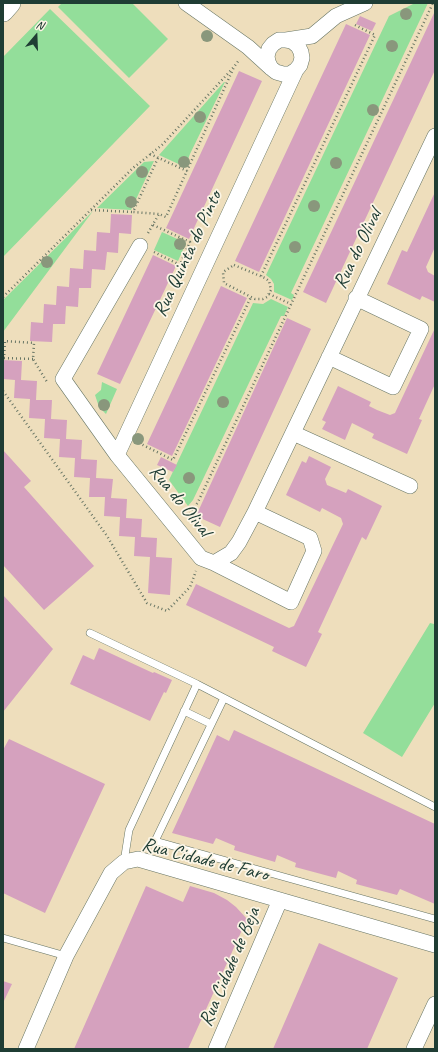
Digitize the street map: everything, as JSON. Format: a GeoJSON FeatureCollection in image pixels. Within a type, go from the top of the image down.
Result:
{"type":"FeatureCollection","features":[{"type":"Feature","properties":{"kind":"main road"},"geometry":{"type":"LineString","coordinates":[[3,11],[10,3]]}},
{"type":"Feature","properties":{"kind":"street"},"geometry":{"type":"LineString","coordinates":[[186,3],[248,47],[274,70],[283,74],[290,74],[299,64],[301,52],[298,46],[292,41],[279,42],[269,49],[267,56],[268,62],[274,70],[284,93]]}},
{"type":"Feature","properties":{"kind":"street"},"geometry":{"type":"LineString","coordinates":[[248,47],[312,36],[336,16],[365,3]]}},
{"type":"Feature","properties":{"kind":"street","name":"Rua Quinta do Pinto"},"geometry":{"type":"LineString","coordinates":[[117,455],[284,93],[312,36]]}},
{"type":"Feature","properties":{"kind":"street","name":"Rua do Olival"},"geometry":{"type":"LineString","coordinates":[[63,379],[117,455],[208,560],[230,553],[239,542],[255,512],[356,298],[435,136]]}},
{"type":"Feature","properties":{"kind":"street"},"geometry":{"type":"LineString","coordinates":[[63,379],[140,246]]}},
{"type":"Feature","properties":{"kind":"street"},"geometry":{"type":"LineString","coordinates":[[329,357],[393,388],[420,329],[356,298]]}},
{"type":"Feature","properties":{"kind":"street"},"geometry":{"type":"LineString","coordinates":[[293,433],[410,486]]}},
{"type":"Feature","properties":{"kind":"street"},"geometry":{"type":"LineString","coordinates":[[208,560],[291,602],[314,551],[310,538],[255,512]]}},
{"type":"Feature","properties":{"kind":"street","name":"Rua Cidade de Faro"},"geometry":{"type":"LineString","coordinates":[[26,1049],[66,956],[111,873],[124,862],[138,859],[435,945]]}},
{"type":"Feature","properties":{"kind":"street","name":"Rua Cidade de Beja"},"geometry":{"type":"LineString","coordinates":[[216,1049],[280,900]]}},
{"type":"Feature","properties":{"kind":"street"},"geometry":{"type":"LineString","coordinates":[[414,1049],[435,1004]]}},
{"type":"Feature","properties":{"kind":"lane"},"geometry":{"type":"LineString","coordinates":[[90,633],[197,684],[435,807]]}},
{"type":"Feature","properties":{"kind":"lane"},"geometry":{"type":"LineString","coordinates":[[124,862],[129,830],[197,684]]}},
{"type":"Feature","properties":{"kind":"lane"},"geometry":{"type":"LineString","coordinates":[[224,698],[156,841],[435,919]]}},
{"type":"Feature","properties":{"kind":"lane"},"geometry":{"type":"LineString","coordinates":[[184,711],[211,724]]}},
{"type":"Feature","properties":{"kind":"lane"},"geometry":{"type":"LineString","coordinates":[[3,938],[66,956]]}},
{"type":"Feature","properties":{"kind":"path"},"geometry":{"type":"LineString","coordinates":[[190,514],[198,502],[433,3]]}},
{"type":"Feature","properties":{"kind":"path"},"geometry":{"type":"LineString","coordinates":[[261,276],[375,35],[336,16]]}},
{"type":"Feature","properties":{"kind":"path"},"geometry":{"type":"LineString","coordinates":[[3,297],[132,168],[162,145],[234,67],[248,47]]}},
{"type":"Feature","properties":{"kind":"path"},"geometry":{"type":"LineString","coordinates":[[90,210],[159,214],[166,217],[234,67]]}},
{"type":"Feature","properties":{"kind":"path"},"geometry":{"type":"LineString","coordinates":[[150,154],[187,171]]}},
{"type":"Feature","properties":{"kind":"path"},"geometry":{"type":"LineString","coordinates":[[133,212],[158,158]]}},
{"type":"Feature","properties":{"kind":"path"},"geometry":{"type":"LineString","coordinates":[[152,225],[190,242],[180,265],[140,246],[152,225],[159,214]]}},
{"type":"Feature","properties":{"kind":"path"},"geometry":{"type":"LineString","coordinates":[[185,253],[206,263]]}},
{"type":"Feature","properties":{"kind":"path"},"geometry":{"type":"LineString","coordinates":[[234,265],[261,276],[265,278],[270,285],[269,294],[263,300],[255,299],[224,283],[223,272],[234,265]]}},
{"type":"Feature","properties":{"kind":"path"},"geometry":{"type":"LineString","coordinates":[[269,294],[291,304]]}},
{"type":"Feature","properties":{"kind":"path"},"geometry":{"type":"LineString","coordinates":[[126,437],[173,460],[251,297]]}},
{"type":"Feature","properties":{"kind":"path"},"geometry":{"type":"LineString","coordinates":[[33,359],[4,358],[5,341],[34,343],[33,359],[48,382],[63,379]]}},
{"type":"Feature","properties":{"kind":"path"},"geometry":{"type":"LineString","coordinates":[[3,391],[107,536],[147,603],[167,611],[190,587],[208,560]]}},
{"type":"Feature","properties":{"kind":"green space"},"geometry":{"type":"Polygon","coordinates":[[[62,3],[132,3],[168,39],[129,78],[58,7],[62,3]]]}},
{"type":"Feature","properties":{"kind":"green space"},"geometry":{"type":"Polygon","coordinates":[[[415,3],[428,3],[291,293],[294,295],[292,300],[274,292],[274,284],[266,275],[389,16],[415,3]]]}},
{"type":"Feature","properties":{"kind":"green space"},"geometry":{"type":"Polygon","coordinates":[[[50,9],[150,106],[3,257],[3,57],[50,9]]]}},
{"type":"Feature","properties":{"kind":"green space"},"geometry":{"type":"Polygon","coordinates":[[[224,82],[185,167],[159,155],[224,82]]]}},
{"type":"Feature","properties":{"kind":"green space"},"geometry":{"type":"Polygon","coordinates":[[[154,161],[131,210],[97,208],[144,162],[154,161]]]}},
{"type":"Feature","properties":{"kind":"green space"},"geometry":{"type":"Polygon","coordinates":[[[93,211],[3,332],[3,300],[93,211]]]}},
{"type":"Feature","properties":{"kind":"green space"},"geometry":{"type":"Polygon","coordinates":[[[162,232],[186,243],[178,261],[154,250],[162,232]]]}},
{"type":"Feature","properties":{"kind":"green space"},"geometry":{"type":"Polygon","coordinates":[[[271,299],[288,307],[284,316],[281,316],[193,500],[188,506],[169,480],[253,303],[263,304],[271,299]]]}},
{"type":"Feature","properties":{"kind":"green space"},"geometry":{"type":"Polygon","coordinates":[[[102,382],[117,389],[106,414],[99,407],[95,395],[101,390],[102,382]]]}},
{"type":"Feature","properties":{"kind":"green space"},"geometry":{"type":"Polygon","coordinates":[[[430,623],[434,624],[435,703],[402,757],[363,733],[430,623]]]}},
{"type":"Feature","properties":{"kind":"building"},"geometry":{"type":"Polygon","coordinates":[[[435,11],[435,70],[326,303],[303,292],[435,11]]]}},
{"type":"Feature","properties":{"kind":"building"},"geometry":{"type":"Polygon","coordinates":[[[360,16],[376,23],[372,31],[356,24],[360,16]]]}},
{"type":"Feature","properties":{"kind":"building"},"geometry":{"type":"Polygon","coordinates":[[[346,24],[370,35],[259,272],[235,261],[346,24]]]}},
{"type":"Feature","properties":{"kind":"building"},"geometry":{"type":"Polygon","coordinates":[[[239,71],[262,81],[189,239],[166,228],[239,71]]]}},
{"type":"Feature","properties":{"kind":"building"},"geometry":{"type":"Polygon","coordinates":[[[435,192],[435,247],[426,267],[428,272],[435,276],[435,302],[422,296],[420,300],[387,284],[402,250],[407,252],[435,192]]]}},
{"type":"Feature","properties":{"kind":"building"},"geometry":{"type":"Polygon","coordinates":[[[111,214],[132,215],[131,234],[119,233],[118,253],[107,252],[105,270],[92,269],[91,288],[79,288],[78,307],[66,306],[65,324],[53,324],[52,342],[30,341],[31,322],[43,323],[44,304],[56,305],[57,286],[69,287],[70,268],[83,269],[84,250],[96,251],[97,232],[110,233],[111,214]]]}},
{"type":"Feature","properties":{"kind":"building"},"geometry":{"type":"Polygon","coordinates":[[[153,255],[176,266],[120,384],[97,374],[153,255]]]}},
{"type":"Feature","properties":{"kind":"building"},"geometry":{"type":"Polygon","coordinates":[[[221,286],[247,298],[172,456],[147,444],[221,286]]]}},
{"type":"Feature","properties":{"kind":"building"},"geometry":{"type":"Polygon","coordinates":[[[287,318],[311,329],[220,527],[196,516],[287,318]]]}},
{"type":"Feature","properties":{"kind":"building"},"geometry":{"type":"Polygon","coordinates":[[[435,328],[435,384],[419,419],[422,420],[407,454],[372,438],[374,434],[352,423],[345,440],[322,429],[326,422],[322,420],[338,386],[371,402],[369,406],[377,410],[390,415],[395,413],[435,328]]]}},
{"type":"Feature","properties":{"kind":"building"},"geometry":{"type":"Polygon","coordinates":[[[3,360],[22,361],[21,380],[37,381],[36,400],[52,400],[51,419],[67,420],[66,439],[82,440],[81,459],[97,460],[96,478],[113,479],[111,498],[127,499],[126,518],[142,519],[141,537],[157,538],[156,557],[172,558],[170,595],[148,593],[150,557],[134,556],[135,537],[119,536],[120,517],[104,516],[105,497],[89,497],[90,478],[74,477],[75,458],[59,457],[60,439],[44,438],[45,419],[29,418],[30,399],[14,398],[15,380],[3,379],[3,360]]]}},
{"type":"Feature","properties":{"kind":"building"},"geometry":{"type":"Polygon","coordinates":[[[3,450],[31,481],[24,487],[94,566],[44,610],[3,565],[3,450]]]}},
{"type":"Feature","properties":{"kind":"building"},"geometry":{"type":"Polygon","coordinates":[[[309,456],[331,467],[325,479],[327,485],[346,493],[348,489],[382,506],[366,540],[362,537],[318,632],[322,634],[306,667],[272,651],[274,647],[186,605],[196,584],[289,628],[294,626],[343,524],[341,518],[322,508],[320,512],[286,495],[302,461],[306,463],[309,456]]]}},
{"type":"Feature","properties":{"kind":"building"},"geometry":{"type":"Polygon","coordinates":[[[161,457],[177,465],[173,472],[157,465],[161,457]]]}},
{"type":"Feature","properties":{"kind":"building"},"geometry":{"type":"Polygon","coordinates":[[[3,595],[53,649],[3,712],[3,595]]]}},
{"type":"Feature","properties":{"kind":"building"},"geometry":{"type":"Polygon","coordinates":[[[99,648],[153,673],[154,672],[172,680],[166,693],[164,692],[150,721],[70,684],[83,655],[94,660],[99,648]]]}},
{"type":"Feature","properties":{"kind":"building"},"geometry":{"type":"Polygon","coordinates":[[[234,730],[435,824],[435,904],[400,889],[397,895],[356,884],[357,880],[338,871],[336,878],[295,867],[296,863],[277,855],[275,862],[234,850],[235,846],[216,838],[213,844],[172,833],[217,735],[229,741],[234,730]]]}},
{"type":"Feature","properties":{"kind":"building"},"geometry":{"type":"Polygon","coordinates":[[[9,739],[105,784],[45,913],[3,893],[3,750],[9,739]]]}},
{"type":"Feature","properties":{"kind":"building"},"geometry":{"type":"Polygon","coordinates":[[[146,886],[183,902],[190,886],[214,893],[236,907],[247,919],[245,929],[242,930],[188,1049],[74,1049],[146,886]]]}},
{"type":"Feature","properties":{"kind":"building"},"geometry":{"type":"Polygon","coordinates":[[[319,943],[398,978],[367,1049],[273,1049],[319,943]]]}},
{"type":"Feature","properties":{"kind":"building"},"geometry":{"type":"Polygon","coordinates":[[[3,981],[12,984],[3,1003],[3,981]]]}}]}
